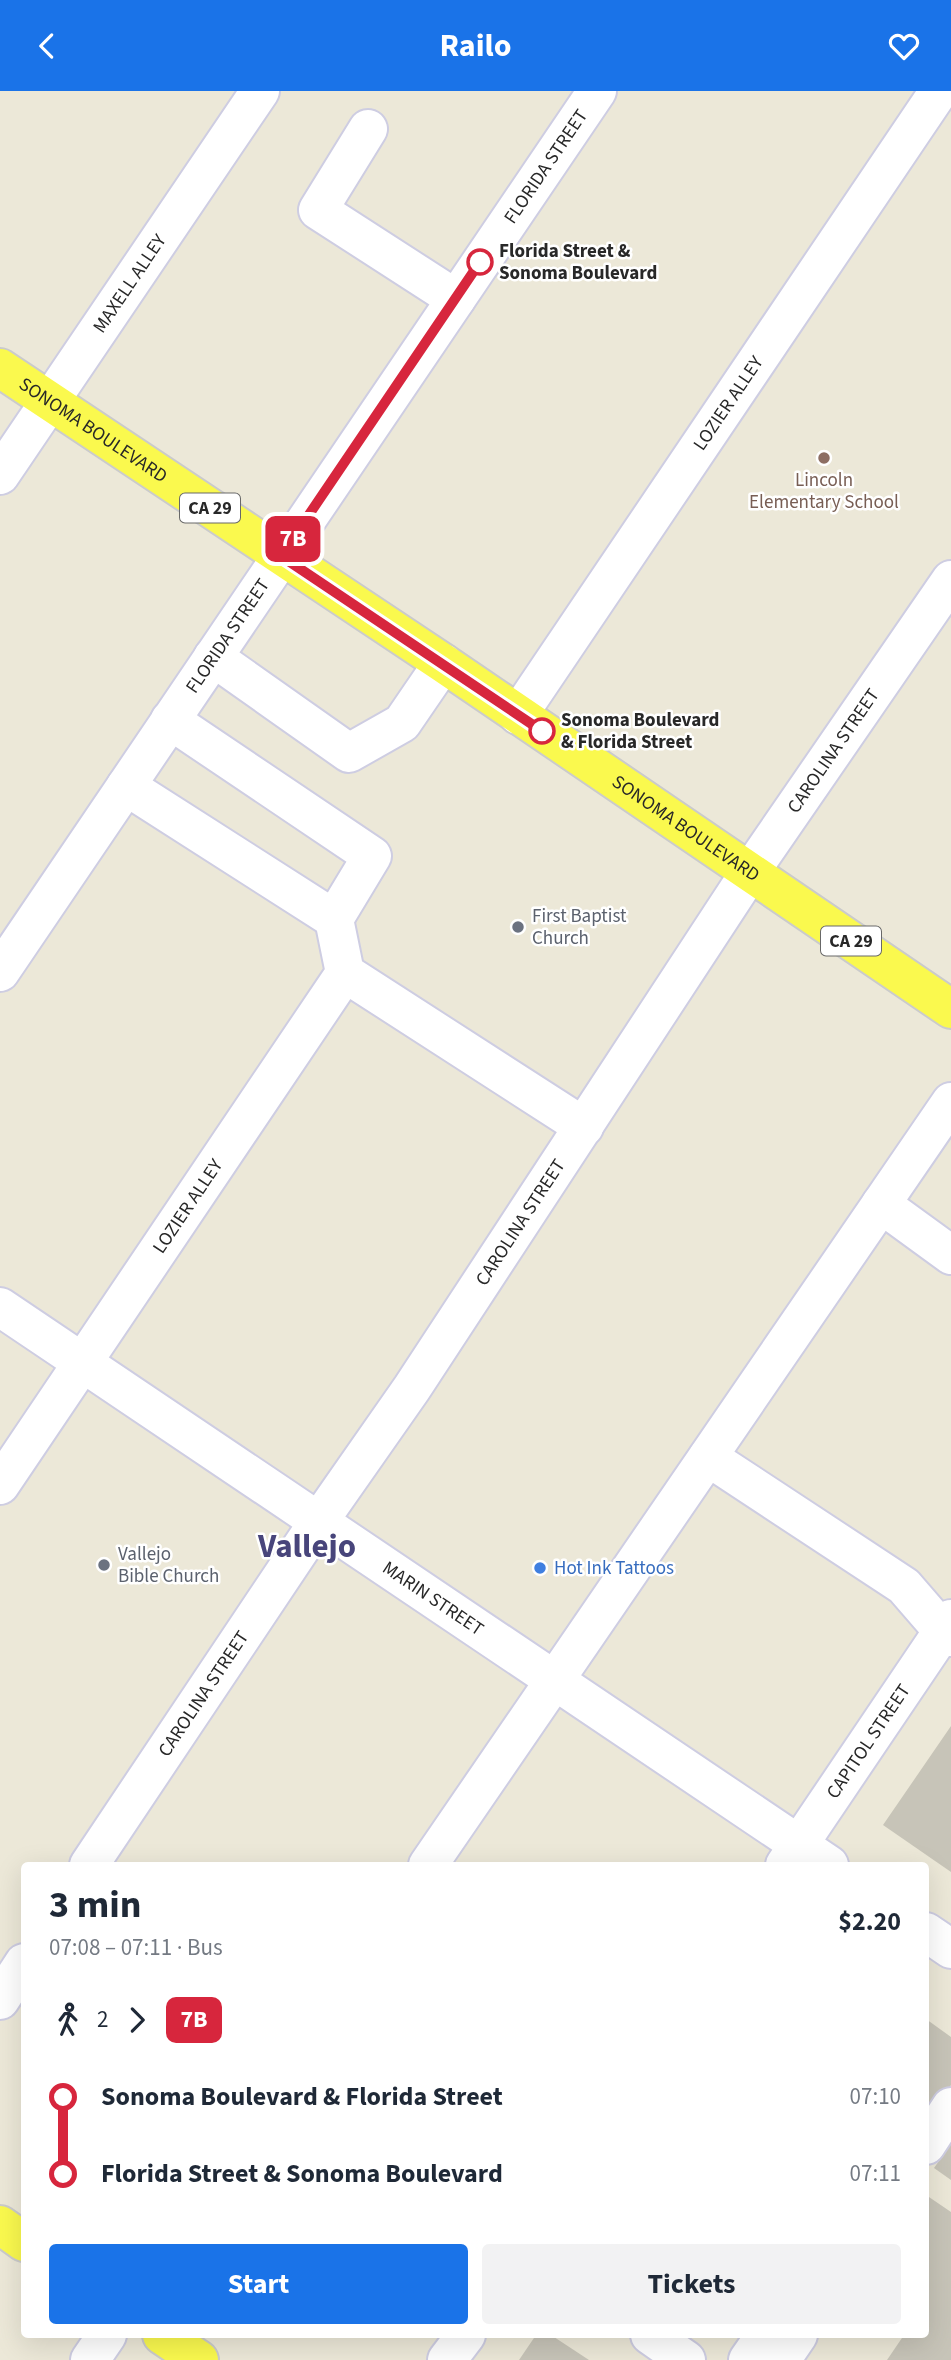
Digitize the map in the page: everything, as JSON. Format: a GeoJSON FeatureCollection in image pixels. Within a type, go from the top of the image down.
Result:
{"type":"FeatureCollection","features":[{"type":"Feature","properties":{"kind":"main road","name":"SONOMA BOULEVARD"},"geometry":{"type":"LineString","coordinates":[[0,368],[443,663],[951,1009]]}},
{"type":"Feature","properties":{"kind":"main road"},"geometry":{"type":"LineString","coordinates":[[0,2225],[21,2240]]}},
{"type":"Feature","properties":{"kind":"main road"},"geometry":{"type":"LineString","coordinates":[[166,2338],[199,2360]]}},
{"type":"Feature","properties":{"kind":"street","name":"MAXELL ALLEY"},"geometry":{"type":"LineString","coordinates":[[0,475],[260,91]]}},
{"type":"Feature","properties":{"kind":"street","name":"FLORIDA STREET"},"geometry":{"type":"LineString","coordinates":[[0,972],[597,91]]}},
{"type":"Feature","properties":{"kind":"street","name":"LOZIER ALLEY"},"geometry":{"type":"LineString","coordinates":[[518,715],[939,95]]}},
{"type":"Feature","properties":{"kind":"street"},"geometry":{"type":"LineString","coordinates":[[368,129],[318,210],[456,299]]}},
{"type":"Feature","properties":{"kind":"street","name":"CAROLINA STREET"},"geometry":{"type":"LineString","coordinates":[[91,1862],[319,1521],[412,1388],[750,872],[951,580]]}},
{"type":"Feature","properties":{"kind":"street"},"geometry":{"type":"LineString","coordinates":[[213,657],[349,753],[402,723],[443,663]]}},
{"type":"Feature","properties":{"kind":"street"},"geometry":{"type":"LineString","coordinates":[[170,720],[372,856],[334,919],[345,973],[584,1127]]}},
{"type":"Feature","properties":{"kind":"street"},"geometry":{"type":"LineString","coordinates":[[126,786],[334,919]]}},
{"type":"Feature","properties":{"kind":"street","name":"LOZIER ALLEY"},"geometry":{"type":"LineString","coordinates":[[0,1485],[345,973]]}},
{"type":"Feature","properties":{"kind":"street"},"geometry":{"type":"LineString","coordinates":[[430,1862],[951,1102]]}},
{"type":"Feature","properties":{"kind":"street"},"geometry":{"type":"LineString","coordinates":[[881,1204],[951,1255]]}},
{"type":"Feature","properties":{"kind":"street","name":"MARIN STREET"},"geometry":{"type":"LineString","coordinates":[[0,1307],[555,1681],[804,1859]]}},
{"type":"Feature","properties":{"kind":"street"},"geometry":{"type":"LineString","coordinates":[[708,1457],[904,1586],[948,1629]]}},
{"type":"Feature","properties":{"kind":"street","name":"CAPITOL STREET"},"geometry":{"type":"LineString","coordinates":[[804,1859],[948,1629]]}},
{"type":"Feature","properties":{"kind":"street"},"geometry":{"type":"LineString","coordinates":[[929,1933],[951,1949]]}},
{"type":"Feature","properties":{"kind":"street"},"geometry":{"type":"LineString","coordinates":[[0,2000],[21,1968]]}},
{"type":"Feature","properties":{"kind":"street"},"geometry":{"type":"LineString","coordinates":[[929,2140],[951,2107]]}},
{"type":"Feature","properties":{"kind":"street"},"geometry":{"type":"LineString","coordinates":[[90,2360],[105,2338]]}},
{"type":"Feature","properties":{"kind":"street"},"geometry":{"type":"LineString","coordinates":[[447,2360],[464,2338]]}},
{"type":"Feature","properties":{"kind":"street"},"geometry":{"type":"LineString","coordinates":[[654,2338],[686,2360]]}},
{"type":"Feature","properties":{"kind":"street"},"geometry":{"type":"LineString","coordinates":[[748,2360],[763,2338]]}},
{"type":"Feature","properties":{"kind":"street"},"geometry":{"type":"LineString","coordinates":[[781,2360],[796,2338]]}},
{"type":"Feature","properties":{"kind":"building"},"geometry":{"type":"Polygon","coordinates":[[[951,1726],[951,1872],[883,1825],[951,1726]]]}},
{"type":"Feature","properties":{"kind":"building"},"geometry":{"type":"Polygon","coordinates":[[[929,2021],[951,2037],[951,2085],[929,2117],[929,2021]]]}},
{"type":"Feature","properties":{"kind":"building"},"geometry":{"type":"Polygon","coordinates":[[[951,2144],[951,2180],[934,2168],[951,2144]]]}},
{"type":"Feature","properties":{"kind":"building"},"geometry":{"type":"Polygon","coordinates":[[[929,2197],[951,2212],[951,2360],[887,2360],[902,2338],[929,2338],[929,2197]]]}},
{"type":"Feature","properties":{"kind":"building"},"geometry":{"type":"Polygon","coordinates":[[[534,2338],[556,2338],[589,2360],[519,2360],[534,2338]]]}},
{"type":"Feature","properties":{"kind":"bus line","name":"7B"},"geometry":{"type":"LineString","coordinates":[[480,262],[281,556],[542,731]]}},
{"type":"Feature","properties":{"kind":"place","name":"Florida Street & Sonoma Boulevard"},"geometry":{"type":"Point","coordinates":[480,262]}},
{"type":"Feature","properties":{"kind":"place","name":"Lincoln Elementary School"},"geometry":{"type":"Point","coordinates":[824,458]}},
{"type":"Feature","properties":{"kind":"place","name":"Sonoma Boulevard & Florida Street"},"geometry":{"type":"Point","coordinates":[542,731]}},
{"type":"Feature","properties":{"kind":"place","name":"First Baptist Church"},"geometry":{"type":"Point","coordinates":[518,927]}},
{"type":"Feature","properties":{"kind":"place","name":"Vallejo Bible Church"},"geometry":{"type":"Point","coordinates":[104,1565]}},
{"type":"Feature","properties":{"kind":"place","name":"Hot Ink Tattoos"},"geometry":{"type":"Point","coordinates":[540,1568]}},
{"type":"Feature","properties":{"kind":"district","name":"Vallejo"},"geometry":{"type":"Point","coordinates":[307,1546]}}]}
